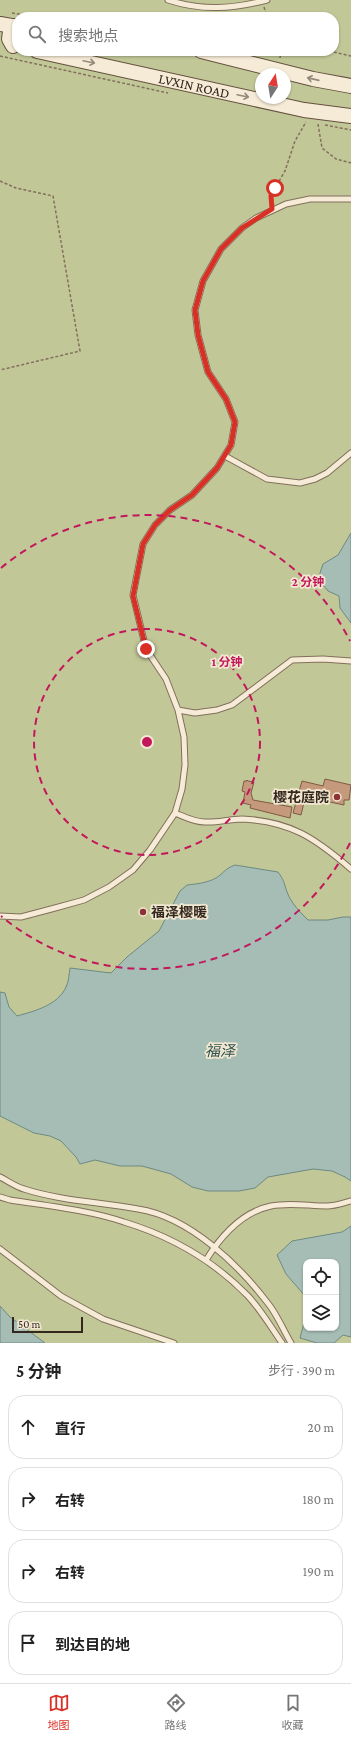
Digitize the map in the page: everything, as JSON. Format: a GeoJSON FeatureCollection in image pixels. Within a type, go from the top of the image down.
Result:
{"type":"FeatureCollection","features":[{"type":"Feature","properties":{"kind":"main road"},"geometry":{"type":"LineString","coordinates":[[0,24],[12,26]]}},
{"type":"Feature","properties":{"kind":"main road"},"geometry":{"type":"LineString","coordinates":[[10,45],[9,39],[10,32],[12,30]]}},
{"type":"Feature","properties":{"kind":"main road","name":"LVXIN ROAD"},"geometry":{"type":"LineString","coordinates":[[60,56],[304,110],[351,116]]}},
{"type":"Feature","properties":{"kind":"main road"},"geometry":{"type":"LineString","coordinates":[[220,56],[313,79],[351,86]]}},
{"type":"Feature","properties":{"kind":"lane"},"geometry":{"type":"LineString","coordinates":[[168,0],[185,6],[212,9],[246,6],[267,0]]}},
{"type":"Feature","properties":{"kind":"lane"},"geometry":{"type":"LineString","coordinates":[[0,916],[21,917],[55,908],[84,900],[109,887],[133,870],[150,850],[176,813],[186,765],[184,737],[178,710],[166,679],[146,649],[133,596],[143,544],[155,525],[170,510],[192,495],[217,468],[231,445],[235,422],[226,399],[208,372],[198,335],[195,310],[203,281],[221,249],[242,228],[272,209],[286,204],[310,199],[351,199]]}},
{"type":"Feature","properties":{"kind":"lane"},"geometry":{"type":"LineString","coordinates":[[225,456],[268,479],[300,483],[315,479],[328,472],[351,453]]}},
{"type":"Feature","properties":{"kind":"lane"},"geometry":{"type":"LineString","coordinates":[[178,710],[196,713],[217,710],[232,705],[292,660],[323,659],[351,661]]}},
{"type":"Feature","properties":{"kind":"lane"},"geometry":{"type":"LineString","coordinates":[[176,813],[191,820],[205,822],[241,819],[263,821],[288,827],[331,852],[351,869]]}},
{"type":"Feature","properties":{"kind":"lane"},"geometry":{"type":"LineString","coordinates":[[0,1177],[23,1189],[52,1196],[139,1209],[162,1215],[199,1234],[242,1272],[271,1307],[291,1343]]}},
{"type":"Feature","properties":{"kind":"lane"},"geometry":{"type":"LineString","coordinates":[[0,1197],[123,1221],[149,1230],[206,1260],[248,1296],[282,1343]]}},
{"type":"Feature","properties":{"kind":"lane"},"geometry":{"type":"LineString","coordinates":[[206,1260],[233,1226],[249,1214],[271,1206],[297,1204],[329,1206],[351,1201]]}},
{"type":"Feature","properties":{"kind":"lane"},"geometry":{"type":"LineString","coordinates":[[0,1249],[61,1296],[103,1318],[174,1343]]}},
{"type":"Feature","properties":{"kind":"path"},"geometry":{"type":"LineString","coordinates":[[339,53],[351,56]]}},
{"type":"Feature","properties":{"kind":"path"},"geometry":{"type":"LineString","coordinates":[[272,209],[271,196],[285,171],[295,141],[306,122]]}},
{"type":"Feature","properties":{"kind":"path"},"geometry":{"type":"LineString","coordinates":[[318,124],[322,148],[336,159],[351,163]]}},
{"type":"Feature","properties":{"kind":"path"},"geometry":{"type":"LineString","coordinates":[[0,181],[16,188],[53,196],[80,351],[0,370]]}},
{"type":"Feature","properties":{"kind":"green space"},"geometry":{"type":"Polygon","coordinates":[[[0,0],[351,0],[351,1343],[0,1343],[0,0]]]}},
{"type":"Feature","properties":{"kind":"water"},"geometry":{"type":"Polygon","coordinates":[[[351,533],[351,623],[340,608],[339,596],[328,591],[318,579],[323,564],[338,555],[351,533]]]}},
{"type":"Feature","properties":{"kind":"water","name":"福泽"},"geometry":{"type":"Polygon","coordinates":[[[235,865],[278,872],[283,879],[291,900],[308,920],[328,920],[351,917],[351,1181],[332,1171],[313,1169],[268,1177],[255,1188],[239,1191],[208,1191],[192,1187],[171,1174],[142,1166],[120,1166],[95,1160],[80,1164],[76,1157],[61,1141],[50,1136],[34,1133],[0,1116],[0,992],[5,993],[9,1007],[17,1016],[52,1003],[58,998],[67,985],[70,968],[111,973],[127,957],[159,931],[180,891],[187,885],[213,880],[235,865]]]}},
{"type":"Feature","properties":{"kind":"water"},"geometry":{"type":"Polygon","coordinates":[[[351,1226],[351,1337],[343,1335],[334,1343],[317,1343],[300,1338],[303,1326],[303,1331],[339,1331],[339,1259],[303,1259],[303,1294],[286,1274],[277,1255],[292,1241],[342,1232],[351,1226]]]}},
{"type":"Feature","properties":{"kind":"water"},"geometry":{"type":"Polygon","coordinates":[[[0,1306],[10,1317],[45,1343],[0,1343],[0,1306]]]}},
{"type":"Feature","properties":{"kind":"building"},"geometry":{"type":"Polygon","coordinates":[[[325,779],[351,785],[349,800],[344,800],[344,805],[325,801],[325,794],[307,790],[301,815],[293,813],[302,781],[323,786],[325,779]]]}},
{"type":"Feature","properties":{"kind":"building"},"geometry":{"type":"Polygon","coordinates":[[[247,780],[254,782],[251,793],[253,800],[292,807],[290,818],[250,808],[251,805],[243,803],[245,792],[242,791],[244,781],[247,780]]]}},
{"type":"Feature","properties":{"kind":"place","name":"樱花庭院"},"geometry":{"type":"Point","coordinates":[337,797]}},
{"type":"Feature","properties":{"kind":"place","name":"福泽樱暖"},"geometry":{"type":"Point","coordinates":[143,912]}},
{"type":"Feature","properties":{"kind":"route"},"geometry":{"type":"LineString","coordinates":[[146,649],[133,596],[143,544],[155,525],[170,510],[192,495],[217,468],[231,445],[235,422],[226,399],[208,372],[198,335],[195,310],[203,281],[221,249],[242,228],[272,209],[271,196],[275,188]]}}]}
